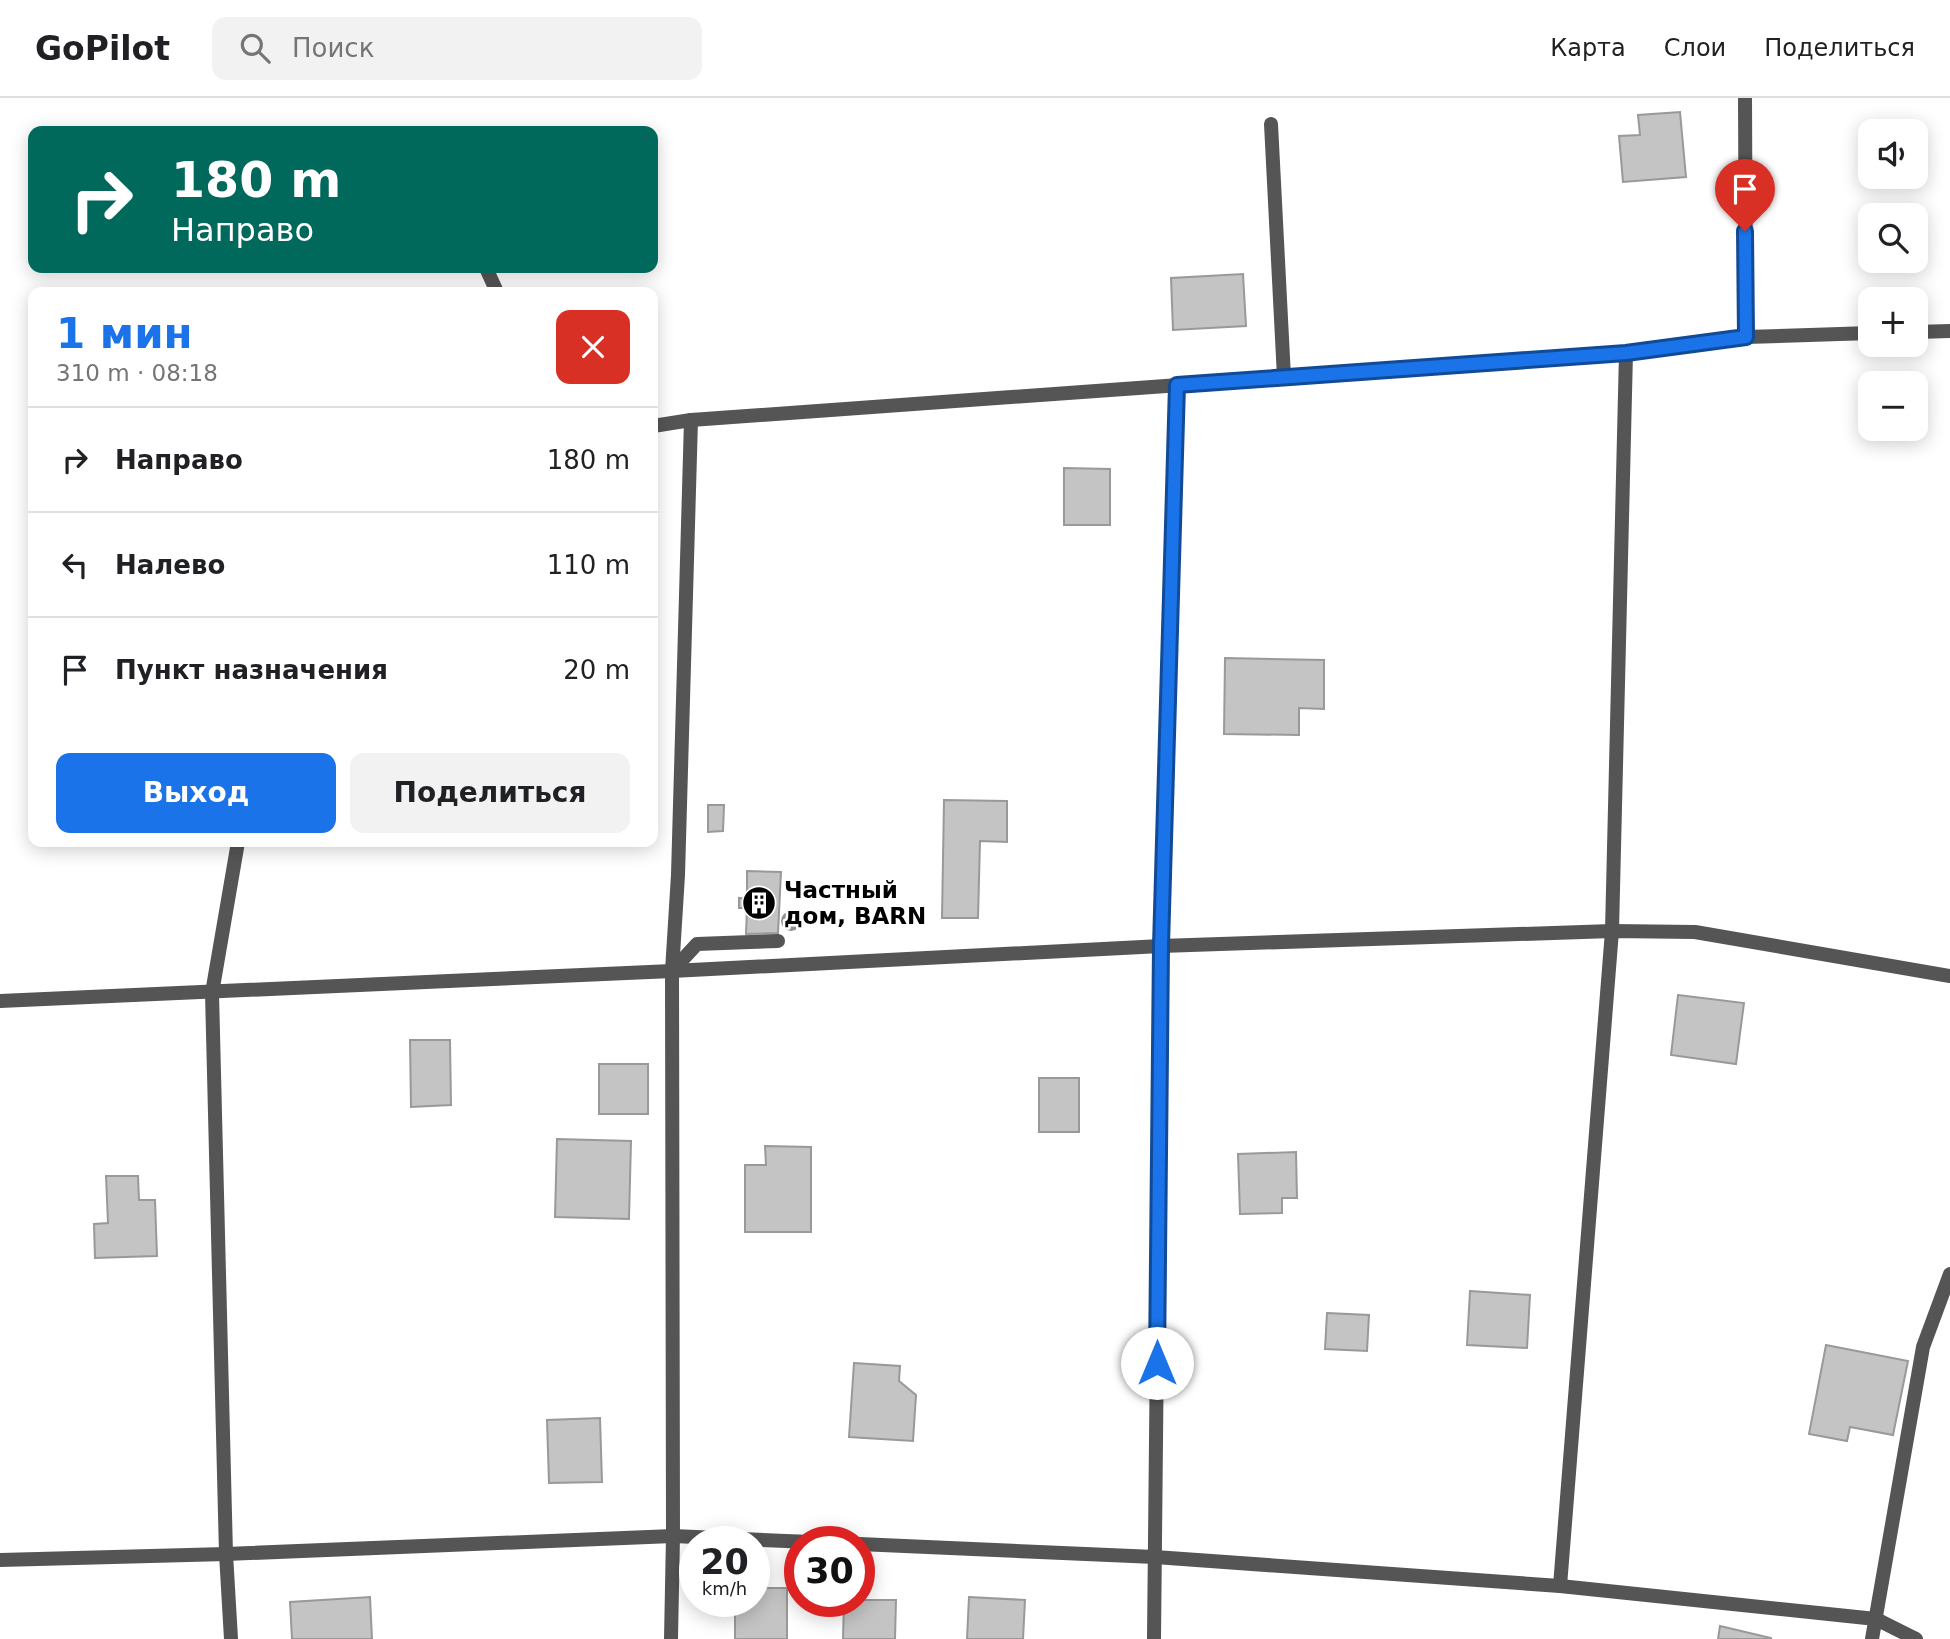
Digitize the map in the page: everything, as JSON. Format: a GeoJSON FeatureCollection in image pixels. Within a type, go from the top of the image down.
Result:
{"type":"FeatureCollection","features":[{"type":"Feature","properties":{"kind":"street"},"geometry":{"type":"LineString","coordinates":[[1745,98],[1746,337]]}},
{"type":"Feature","properties":{"kind":"street"},"geometry":{"type":"LineString","coordinates":[[1271,124],[1284,377]]}},
{"type":"Feature","properties":{"kind":"street"},"geometry":{"type":"LineString","coordinates":[[1928,332],[1950,331]]}},
{"type":"Feature","properties":{"kind":"street"},"geometry":{"type":"LineString","coordinates":[[658,425],[691,420],[1626,353],[1746,337],[1858,333]]}},
{"type":"Feature","properties":{"kind":"street"},"geometry":{"type":"LineString","coordinates":[[1560,1586],[1612,931],[1626,353]]}},
{"type":"Feature","properties":{"kind":"street"},"geometry":{"type":"LineString","coordinates":[[1154,1639],[1161,946],[1177,385]]}},
{"type":"Feature","properties":{"kind":"street"},"geometry":{"type":"LineString","coordinates":[[671,1639],[672,971],[678,861],[691,420]]}},
{"type":"Feature","properties":{"kind":"street"},"geometry":{"type":"LineString","coordinates":[[231,1639],[226,1554],[212,993],[238,847]]}},
{"type":"Feature","properties":{"kind":"street"},"geometry":{"type":"LineString","coordinates":[[0,1000],[212,993],[1161,946],[1612,931],[1695,932],[1950,976]]}},
{"type":"Feature","properties":{"kind":"street"},"geometry":{"type":"LineString","coordinates":[[672,971],[697,944],[778,942]]}},
{"type":"Feature","properties":{"kind":"street"},"geometry":{"type":"LineString","coordinates":[[1872,1639],[1923,1347],[1950,1274]]}},
{"type":"Feature","properties":{"kind":"street"},"geometry":{"type":"LineString","coordinates":[[0,1560],[673,1536],[784,1541]]}},
{"type":"Feature","properties":{"kind":"street"},"geometry":{"type":"LineString","coordinates":[[875,1545],[1155,1557],[1560,1586],[1875,1619],[1916,1639]]}},
{"type":"Feature","properties":{"kind":"building"},"geometry":{"type":"Polygon","coordinates":[[[1680,112],[1686,177],[1623,182],[1619,136],[1640,135],[1638,115],[1680,112]]]}},
{"type":"Feature","properties":{"kind":"building"},"geometry":{"type":"Polygon","coordinates":[[[1243,274],[1246,326],[1173,330],[1171,278],[1243,274]]]}},
{"type":"Feature","properties":{"kind":"building"},"geometry":{"type":"Polygon","coordinates":[[[1064,468],[1110,469],[1110,525],[1064,525],[1064,468]]]}},
{"type":"Feature","properties":{"kind":"building"},"geometry":{"type":"Polygon","coordinates":[[[1225,658],[1324,660],[1324,709],[1299,708],[1299,735],[1224,734],[1225,658]]]}},
{"type":"Feature","properties":{"kind":"building"},"geometry":{"type":"Polygon","coordinates":[[[944,800],[1007,801],[1007,842],[980,841],[978,918],[942,918],[944,800]]]}},
{"type":"Feature","properties":{"kind":"building"},"geometry":{"type":"Polygon","coordinates":[[[708,805],[724,805],[723,831],[708,832],[708,805]]]}},
{"type":"Feature","properties":{"kind":"building","name":"Частный дом, BARN"},"geometry":{"type":"Polygon","coordinates":[[[747,871],[781,872],[778,933],[746,934],[747,908],[739,908],[739,898],[747,899],[747,871]]]}},
{"type":"Feature","properties":{"kind":"building"},"geometry":{"type":"Polygon","coordinates":[[[1678,995],[1744,1003],[1736,1064],[1671,1055],[1678,995]]]}},
{"type":"Feature","properties":{"kind":"building"},"geometry":{"type":"Polygon","coordinates":[[[410,1040],[450,1040],[451,1105],[411,1107],[410,1040]]]}},
{"type":"Feature","properties":{"kind":"building"},"geometry":{"type":"Polygon","coordinates":[[[599,1064],[648,1064],[648,1114],[599,1114],[599,1064]]]}},
{"type":"Feature","properties":{"kind":"building"},"geometry":{"type":"Polygon","coordinates":[[[1039,1078],[1079,1078],[1079,1132],[1039,1132],[1039,1078]]]}},
{"type":"Feature","properties":{"kind":"building"},"geometry":{"type":"Polygon","coordinates":[[[557,1139],[631,1141],[629,1219],[555,1217],[557,1139]]]}},
{"type":"Feature","properties":{"kind":"building"},"geometry":{"type":"Polygon","coordinates":[[[765,1146],[811,1147],[811,1232],[745,1232],[745,1165],[766,1165],[765,1146]]]}},
{"type":"Feature","properties":{"kind":"building"},"geometry":{"type":"Polygon","coordinates":[[[1296,1152],[1297,1198],[1282,1198],[1282,1213],[1240,1214],[1238,1154],[1296,1152]]]}},
{"type":"Feature","properties":{"kind":"building"},"geometry":{"type":"Polygon","coordinates":[[[106,1176],[138,1176],[139,1200],[155,1200],[157,1256],[95,1258],[94,1224],[108,1223],[106,1176]]]}},
{"type":"Feature","properties":{"kind":"building"},"geometry":{"type":"Polygon","coordinates":[[[1470,1291],[1530,1295],[1527,1348],[1467,1345],[1470,1291]]]}},
{"type":"Feature","properties":{"kind":"building"},"geometry":{"type":"Polygon","coordinates":[[[1327,1313],[1369,1315],[1367,1351],[1325,1349],[1327,1313]]]}},
{"type":"Feature","properties":{"kind":"building"},"geometry":{"type":"Polygon","coordinates":[[[1826,1345],[1908,1361],[1893,1435],[1850,1427],[1847,1441],[1809,1434],[1826,1345]]]}},
{"type":"Feature","properties":{"kind":"building"},"geometry":{"type":"Polygon","coordinates":[[[854,1363],[900,1366],[899,1381],[916,1395],[913,1441],[849,1437],[854,1363]]]}},
{"type":"Feature","properties":{"kind":"building"},"geometry":{"type":"Polygon","coordinates":[[[600,1418],[602,1482],[549,1483],[547,1420],[600,1418]]]}},
{"type":"Feature","properties":{"kind":"building"},"geometry":{"type":"Polygon","coordinates":[[[770,1588],[784,1588],[787,1639],[735,1639],[735,1617],[770,1617],[770,1588]]]}},
{"type":"Feature","properties":{"kind":"building"},"geometry":{"type":"Polygon","coordinates":[[[370,1597],[372,1639],[292,1639],[290,1602],[370,1597]]]}},
{"type":"Feature","properties":{"kind":"building"},"geometry":{"type":"Polygon","coordinates":[[[969,1597],[1025,1600],[1023,1639],[967,1639],[969,1597]]]}},
{"type":"Feature","properties":{"kind":"building"},"geometry":{"type":"Polygon","coordinates":[[[875,1600],[896,1600],[895,1639],[843,1639],[844,1617],[875,1617],[875,1600]]]}},
{"type":"Feature","properties":{"kind":"building"},"geometry":{"type":"Polygon","coordinates":[[[1720,1626],[1771,1638],[1771,1639],[1718,1639],[1720,1626]]]}},
{"type":"Feature","properties":{"kind":"place","name":"Частный дом, BARN"},"geometry":{"type":"Point","coordinates":[759,903]}},
{"type":"Feature","properties":{"kind":"route"},"geometry":{"type":"LineString","coordinates":[[1157,1363],[1161,946],[1177,385],[1626,353],[1746,337],[1745,231]]}}]}
